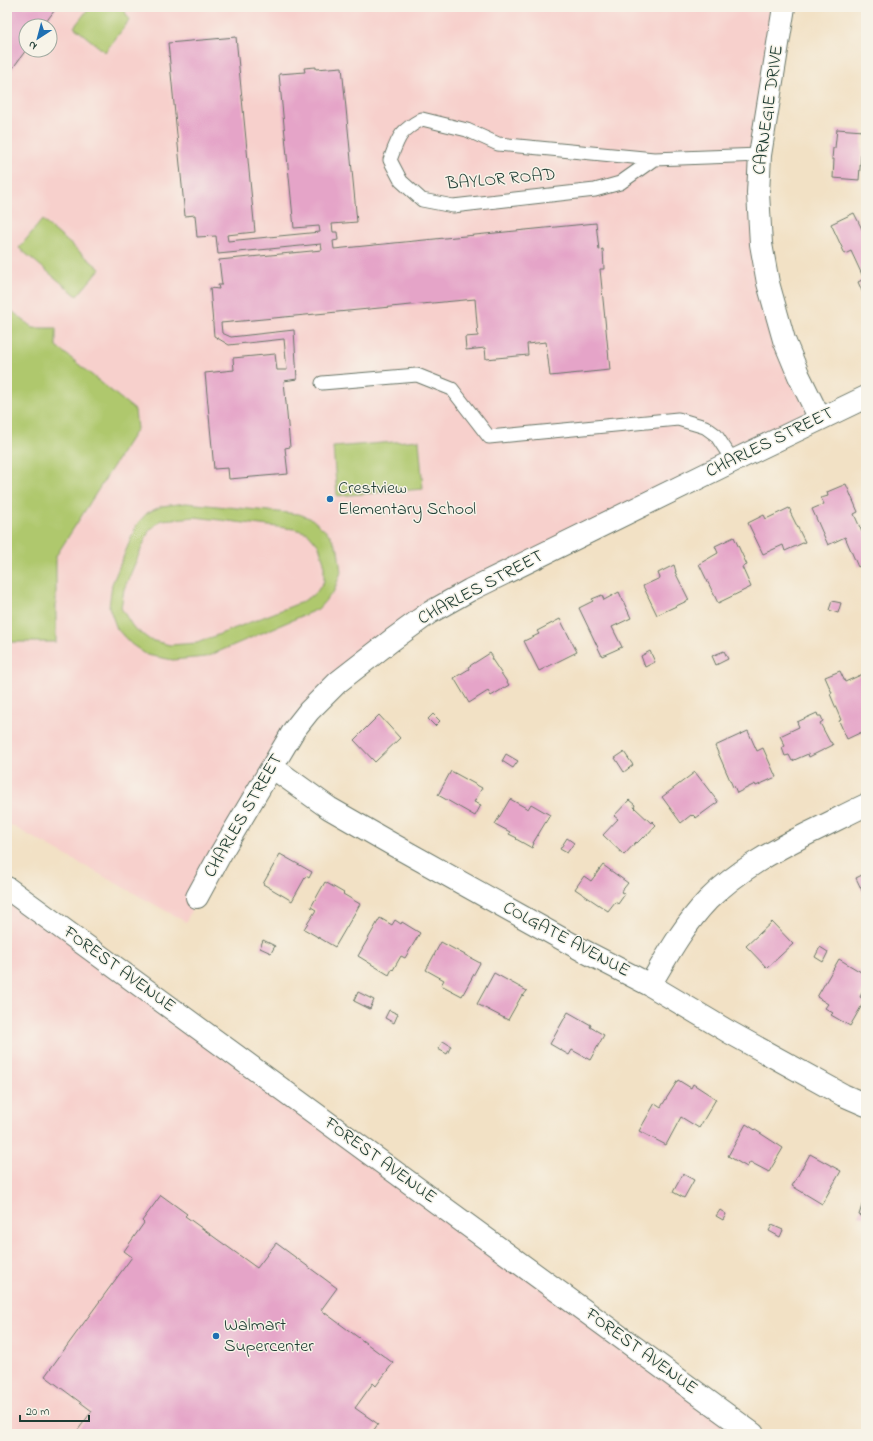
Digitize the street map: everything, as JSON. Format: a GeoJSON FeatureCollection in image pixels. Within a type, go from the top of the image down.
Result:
{"type":"FeatureCollection","features":[{"type":"Feature","properties":{"kind":"street","name":"CARNEGIE DRIVE"},"geometry":{"type":"LineString","coordinates":[[784,7],[760,155],[758,193],[761,244],[768,283],[784,340],[799,376],[820,419]]}},
{"type":"Feature","properties":{"kind":"street","name":"CHARLES STREET"},"geometry":{"type":"LineString","coordinates":[[197,897],[221,853],[294,730],[309,711],[338,682],[392,640],[429,614],[470,590],[866,397]]}},
{"type":"Feature","properties":{"kind":"street","name":"COLGATE AVENUE"},"geometry":{"type":"LineString","coordinates":[[272,767],[330,808],[390,843],[582,950],[650,985],[729,1032],[843,1095],[866,1105]]}},
{"type":"Feature","properties":{"kind":"street"},"geometry":{"type":"LineString","coordinates":[[650,985],[688,925],[709,900],[735,877],[772,852],[866,806]]}},
{"type":"Feature","properties":{"kind":"street","name":"FOREST AVENUE"},"geometry":{"type":"LineString","coordinates":[[7,888],[753,1434]]}},
{"type":"Feature","properties":{"kind":"lane","name":"BAYLOR ROAD"},"geometry":{"type":"LineString","coordinates":[[654,159],[620,183],[595,190],[453,206],[422,200],[401,181],[390,160],[399,135],[422,119],[467,130],[498,144],[654,159],[760,155]]}},
{"type":"Feature","properties":{"kind":"lane"},"geometry":{"type":"LineString","coordinates":[[322,383],[417,375],[452,389],[490,437],[678,419],[705,427],[716,435],[733,461]]}},
{"type":"Feature","properties":{"kind":"shaded area","name":"Crestview Elementary School"},"geometry":{"type":"Polygon","coordinates":[[[7,7],[783,7],[765,108],[764,268],[823,420],[364,655],[233,815],[186,922],[7,823],[7,7]]]}},
{"type":"Feature","properties":{"kind":"shaded area"},"geometry":{"type":"Polygon","coordinates":[[[7,888],[753,1434],[7,1434],[7,888]]]}},
{"type":"Feature","properties":{"kind":"green space"},"geometry":{"type":"Polygon","coordinates":[[[90,7],[126,7],[125,12],[129,19],[105,52],[74,27],[90,7]]]}},
{"type":"Feature","properties":{"kind":"green space"},"geometry":{"type":"Polygon","coordinates":[[[42,220],[100,269],[77,296],[19,248],[42,220]]]}},
{"type":"Feature","properties":{"kind":"green space"},"geometry":{"type":"Polygon","coordinates":[[[7,307],[33,328],[56,328],[56,346],[135,410],[137,429],[56,556],[56,642],[7,642],[7,307]]]}},
{"type":"Feature","properties":{"kind":"green space"},"geometry":{"type":"Polygon","coordinates":[[[419,440],[423,489],[337,496],[333,447],[419,440]]]}},
{"type":"Feature","properties":{"kind":"green space"},"geometry":{"type":"Polygon","coordinates":[[[186,503],[299,514],[312,519],[330,535],[338,550],[341,572],[334,591],[318,609],[206,657],[173,660],[147,655],[131,644],[117,629],[109,607],[112,584],[137,524],[147,513],[162,506],[186,503]],[[195,517],[161,520],[149,531],[124,589],[121,608],[133,627],[150,640],[170,645],[197,643],[302,602],[316,593],[324,581],[324,562],[319,546],[308,533],[294,529],[195,517]]]}},
{"type":"Feature","properties":{"kind":"building"},"geometry":{"type":"Polygon","coordinates":[[[7,7],[57,7],[49,18],[18,18],[18,58],[20,58],[7,76],[7,7]]]}},
{"type":"Feature","properties":{"kind":"building"},"geometry":{"type":"Polygon","coordinates":[[[236,37],[255,232],[227,235],[228,241],[320,232],[319,226],[294,228],[279,74],[305,72],[304,68],[316,67],[316,69],[342,67],[357,222],[332,224],[333,232],[337,232],[338,240],[333,241],[334,249],[596,223],[599,250],[603,249],[604,269],[600,269],[610,370],[550,376],[546,342],[527,344],[528,355],[486,359],[485,348],[466,350],[465,337],[478,336],[475,299],[221,323],[222,333],[231,337],[294,330],[297,379],[284,381],[290,447],[285,448],[288,474],[229,479],[228,468],[214,469],[205,373],[234,370],[233,358],[275,354],[277,370],[287,370],[284,339],[229,345],[214,336],[210,288],[219,289],[218,285],[222,285],[219,260],[322,250],[321,244],[218,254],[216,236],[197,237],[195,215],[185,216],[168,43],[236,37]]]}},
{"type":"Feature","properties":{"kind":"building"},"geometry":{"type":"Polygon","coordinates":[[[837,129],[863,131],[859,180],[833,178],[834,159],[832,159],[837,129]]]}},
{"type":"Feature","properties":{"kind":"building"},"geometry":{"type":"Polygon","coordinates":[[[854,213],[866,237],[866,300],[858,282],[864,279],[851,251],[845,254],[831,224],[854,213]]]}},
{"type":"Feature","properties":{"kind":"building"},"geometry":{"type":"Polygon","coordinates":[[[846,484],[858,512],[854,514],[862,532],[866,530],[866,563],[858,567],[845,537],[828,545],[812,509],[824,504],[821,498],[828,496],[827,492],[846,484]]]}},
{"type":"Feature","properties":{"kind":"building"},"geometry":{"type":"Polygon","coordinates":[[[789,508],[805,542],[785,551],[783,545],[763,554],[748,523],[764,515],[766,519],[789,508]]]}},
{"type":"Feature","properties":{"kind":"building"},"geometry":{"type":"Polygon","coordinates":[[[734,537],[747,565],[742,567],[751,587],[718,603],[699,564],[718,553],[715,546],[734,537]]]}},
{"type":"Feature","properties":{"kind":"building"},"geometry":{"type":"Polygon","coordinates":[[[674,565],[675,572],[689,600],[657,615],[643,586],[660,578],[658,573],[674,565]]]}},
{"type":"Feature","properties":{"kind":"building"},"geometry":{"type":"Polygon","coordinates":[[[619,592],[631,618],[612,627],[622,647],[602,656],[579,608],[593,601],[592,599],[602,595],[604,600],[619,592]]]}},
{"type":"Feature","properties":{"kind":"building"},"geometry":{"type":"Polygon","coordinates":[[[832,601],[841,603],[838,613],[829,610],[832,601]]]}},
{"type":"Feature","properties":{"kind":"building"},"geometry":{"type":"Polygon","coordinates":[[[560,619],[577,652],[539,671],[524,641],[539,634],[537,631],[560,619]]]}},
{"type":"Feature","properties":{"kind":"building"},"geometry":{"type":"Polygon","coordinates":[[[650,651],[655,662],[645,667],[641,656],[650,651]]]}},
{"type":"Feature","properties":{"kind":"building"},"geometry":{"type":"Polygon","coordinates":[[[724,651],[728,659],[716,665],[712,656],[724,651]]]}},
{"type":"Feature","properties":{"kind":"building"},"geometry":{"type":"Polygon","coordinates":[[[490,653],[493,657],[491,658],[509,685],[491,696],[488,691],[469,703],[454,678],[490,653]]]}},
{"type":"Feature","properties":{"kind":"building"},"geometry":{"type":"Polygon","coordinates":[[[840,671],[845,682],[863,674],[866,681],[866,730],[847,739],[839,721],[841,720],[830,694],[832,693],[825,677],[840,671]]]}},
{"type":"Feature","properties":{"kind":"building"},"geometry":{"type":"Polygon","coordinates":[[[817,713],[818,716],[821,716],[823,721],[820,723],[833,745],[809,757],[808,754],[792,761],[789,755],[785,756],[782,748],[785,746],[780,736],[799,727],[797,722],[817,713]]]}},
{"type":"Feature","properties":{"kind":"building"},"geometry":{"type":"Polygon","coordinates":[[[433,714],[440,721],[435,726],[428,719],[433,714]]]}},
{"type":"Feature","properties":{"kind":"building"},"geometry":{"type":"Polygon","coordinates":[[[379,715],[400,738],[375,762],[354,740],[379,715]]]}},
{"type":"Feature","properties":{"kind":"building"},"geometry":{"type":"Polygon","coordinates":[[[748,731],[757,751],[763,748],[776,777],[756,786],[755,784],[737,793],[715,746],[748,731]]]}},
{"type":"Feature","properties":{"kind":"building"},"geometry":{"type":"Polygon","coordinates":[[[624,752],[633,765],[624,772],[615,758],[624,752]]]}},
{"type":"Feature","properties":{"kind":"building"},"geometry":{"type":"Polygon","coordinates":[[[506,754],[518,761],[513,768],[502,761],[506,754]]]}},
{"type":"Feature","properties":{"kind":"building"},"geometry":{"type":"Polygon","coordinates":[[[451,771],[482,788],[474,802],[481,805],[475,816],[438,795],[451,771]]]}},
{"type":"Feature","properties":{"kind":"building"},"geometry":{"type":"Polygon","coordinates":[[[695,772],[718,802],[696,818],[691,815],[681,823],[662,797],[695,772]]]}},
{"type":"Feature","properties":{"kind":"building"},"geometry":{"type":"Polygon","coordinates":[[[510,799],[528,809],[531,804],[550,815],[533,843],[532,848],[509,834],[510,832],[495,824],[510,799]]]}},
{"type":"Feature","properties":{"kind":"building"},"geometry":{"type":"Polygon","coordinates":[[[629,800],[635,805],[634,807],[651,823],[652,821],[656,825],[644,838],[643,837],[637,843],[636,842],[624,855],[603,835],[618,819],[614,816],[629,800]]]}},
{"type":"Feature","properties":{"kind":"building"},"geometry":{"type":"Polygon","coordinates":[[[567,838],[574,843],[567,853],[560,849],[567,838]]]}},
{"type":"Feature","properties":{"kind":"building"},"geometry":{"type":"Polygon","coordinates":[[[280,854],[312,872],[309,878],[306,876],[292,901],[263,884],[280,854]]]}},
{"type":"Feature","properties":{"kind":"building"},"geometry":{"type":"Polygon","coordinates":[[[603,865],[628,883],[621,892],[625,894],[618,904],[615,902],[608,911],[575,889],[584,876],[591,881],[603,865]]]}},
{"type":"Feature","properties":{"kind":"building"},"geometry":{"type":"Polygon","coordinates":[[[866,873],[866,899],[856,878],[866,873]]]}},
{"type":"Feature","properties":{"kind":"building"},"geometry":{"type":"Polygon","coordinates":[[[325,882],[360,904],[335,947],[304,929],[316,910],[311,907],[325,882]]]}},
{"type":"Feature","properties":{"kind":"building"},"geometry":{"type":"Polygon","coordinates":[[[380,918],[392,925],[395,920],[401,924],[402,922],[420,933],[405,958],[401,956],[389,975],[358,956],[380,918]]]}},
{"type":"Feature","properties":{"kind":"building"},"geometry":{"type":"Polygon","coordinates":[[[772,922],[793,944],[767,968],[746,946],[772,922]]]}},
{"type":"Feature","properties":{"kind":"building"},"geometry":{"type":"Polygon","coordinates":[[[263,940],[275,946],[271,953],[260,948],[263,940]]]}},
{"type":"Feature","properties":{"kind":"building"},"geometry":{"type":"Polygon","coordinates":[[[441,942],[480,963],[462,996],[441,985],[444,980],[426,970],[441,942]]]}},
{"type":"Feature","properties":{"kind":"building"},"geometry":{"type":"Polygon","coordinates":[[[820,947],[828,952],[823,962],[815,957],[820,947]]]}},
{"type":"Feature","properties":{"kind":"building"},"geometry":{"type":"Polygon","coordinates":[[[839,959],[866,975],[866,991],[864,989],[860,997],[865,1000],[850,1026],[831,1015],[833,1013],[825,1008],[828,1004],[817,997],[839,959]]]}},
{"type":"Feature","properties":{"kind":"building"},"geometry":{"type":"Polygon","coordinates":[[[494,973],[527,991],[523,996],[522,995],[508,1020],[477,1004],[494,973]]]}},
{"type":"Feature","properties":{"kind":"building"},"geometry":{"type":"Polygon","coordinates":[[[358,992],[374,1000],[370,1009],[354,1001],[358,992]]]}},
{"type":"Feature","properties":{"kind":"building"},"geometry":{"type":"Polygon","coordinates":[[[389,1010],[398,1014],[394,1023],[385,1018],[389,1010]]]}},
{"type":"Feature","properties":{"kind":"building"},"geometry":{"type":"Polygon","coordinates":[[[568,1012],[591,1025],[590,1027],[604,1035],[590,1060],[572,1050],[569,1055],[550,1044],[568,1012]]]}},
{"type":"Feature","properties":{"kind":"building"},"geometry":{"type":"Polygon","coordinates":[[[443,1041],[451,1046],[447,1054],[438,1049],[443,1041]]]}},
{"type":"Feature","properties":{"kind":"building"},"geometry":{"type":"Polygon","coordinates":[[[678,1080],[691,1088],[693,1084],[716,1099],[699,1128],[681,1117],[666,1145],[639,1131],[655,1103],[661,1107],[678,1080]]]}},
{"type":"Feature","properties":{"kind":"building"},"geometry":{"type":"Polygon","coordinates":[[[746,1124],[783,1148],[769,1172],[750,1162],[747,1167],[728,1156],[746,1124]]]}},
{"type":"Feature","properties":{"kind":"building"},"geometry":{"type":"Polygon","coordinates":[[[810,1154],[841,1171],[822,1204],[792,1186],[810,1154]]]}},
{"type":"Feature","properties":{"kind":"building"},"geometry":{"type":"Polygon","coordinates":[[[683,1174],[694,1180],[684,1198],[673,1192],[683,1174]]]}},
{"type":"Feature","properties":{"kind":"building"},"geometry":{"type":"Polygon","coordinates":[[[866,1193],[866,1218],[859,1215],[866,1193]]]}},
{"type":"Feature","properties":{"kind":"building","name":"Walmart Supercenter"},"geometry":{"type":"Polygon","coordinates":[[[161,1195],[187,1214],[185,1216],[257,1268],[276,1243],[337,1288],[321,1310],[393,1363],[376,1386],[373,1383],[355,1408],[378,1424],[371,1434],[75,1434],[92,1411],[45,1376],[132,1257],[124,1251],[144,1223],[142,1221],[161,1195]]]}},
{"type":"Feature","properties":{"kind":"building"},"geometry":{"type":"Polygon","coordinates":[[[720,1210],[726,1214],[723,1220],[716,1216],[720,1210]]]}},
{"type":"Feature","properties":{"kind":"building"},"geometry":{"type":"Polygon","coordinates":[[[772,1225],[783,1230],[780,1237],[769,1231],[772,1225]]]}},
{"type":"Feature","properties":{"kind":"place","name":"Crestview Elementary School"},"geometry":{"type":"Point","coordinates":[330,499]}},
{"type":"Feature","properties":{"kind":"place","name":"Walmart Supercenter"},"geometry":{"type":"Point","coordinates":[216,1336]}}]}
